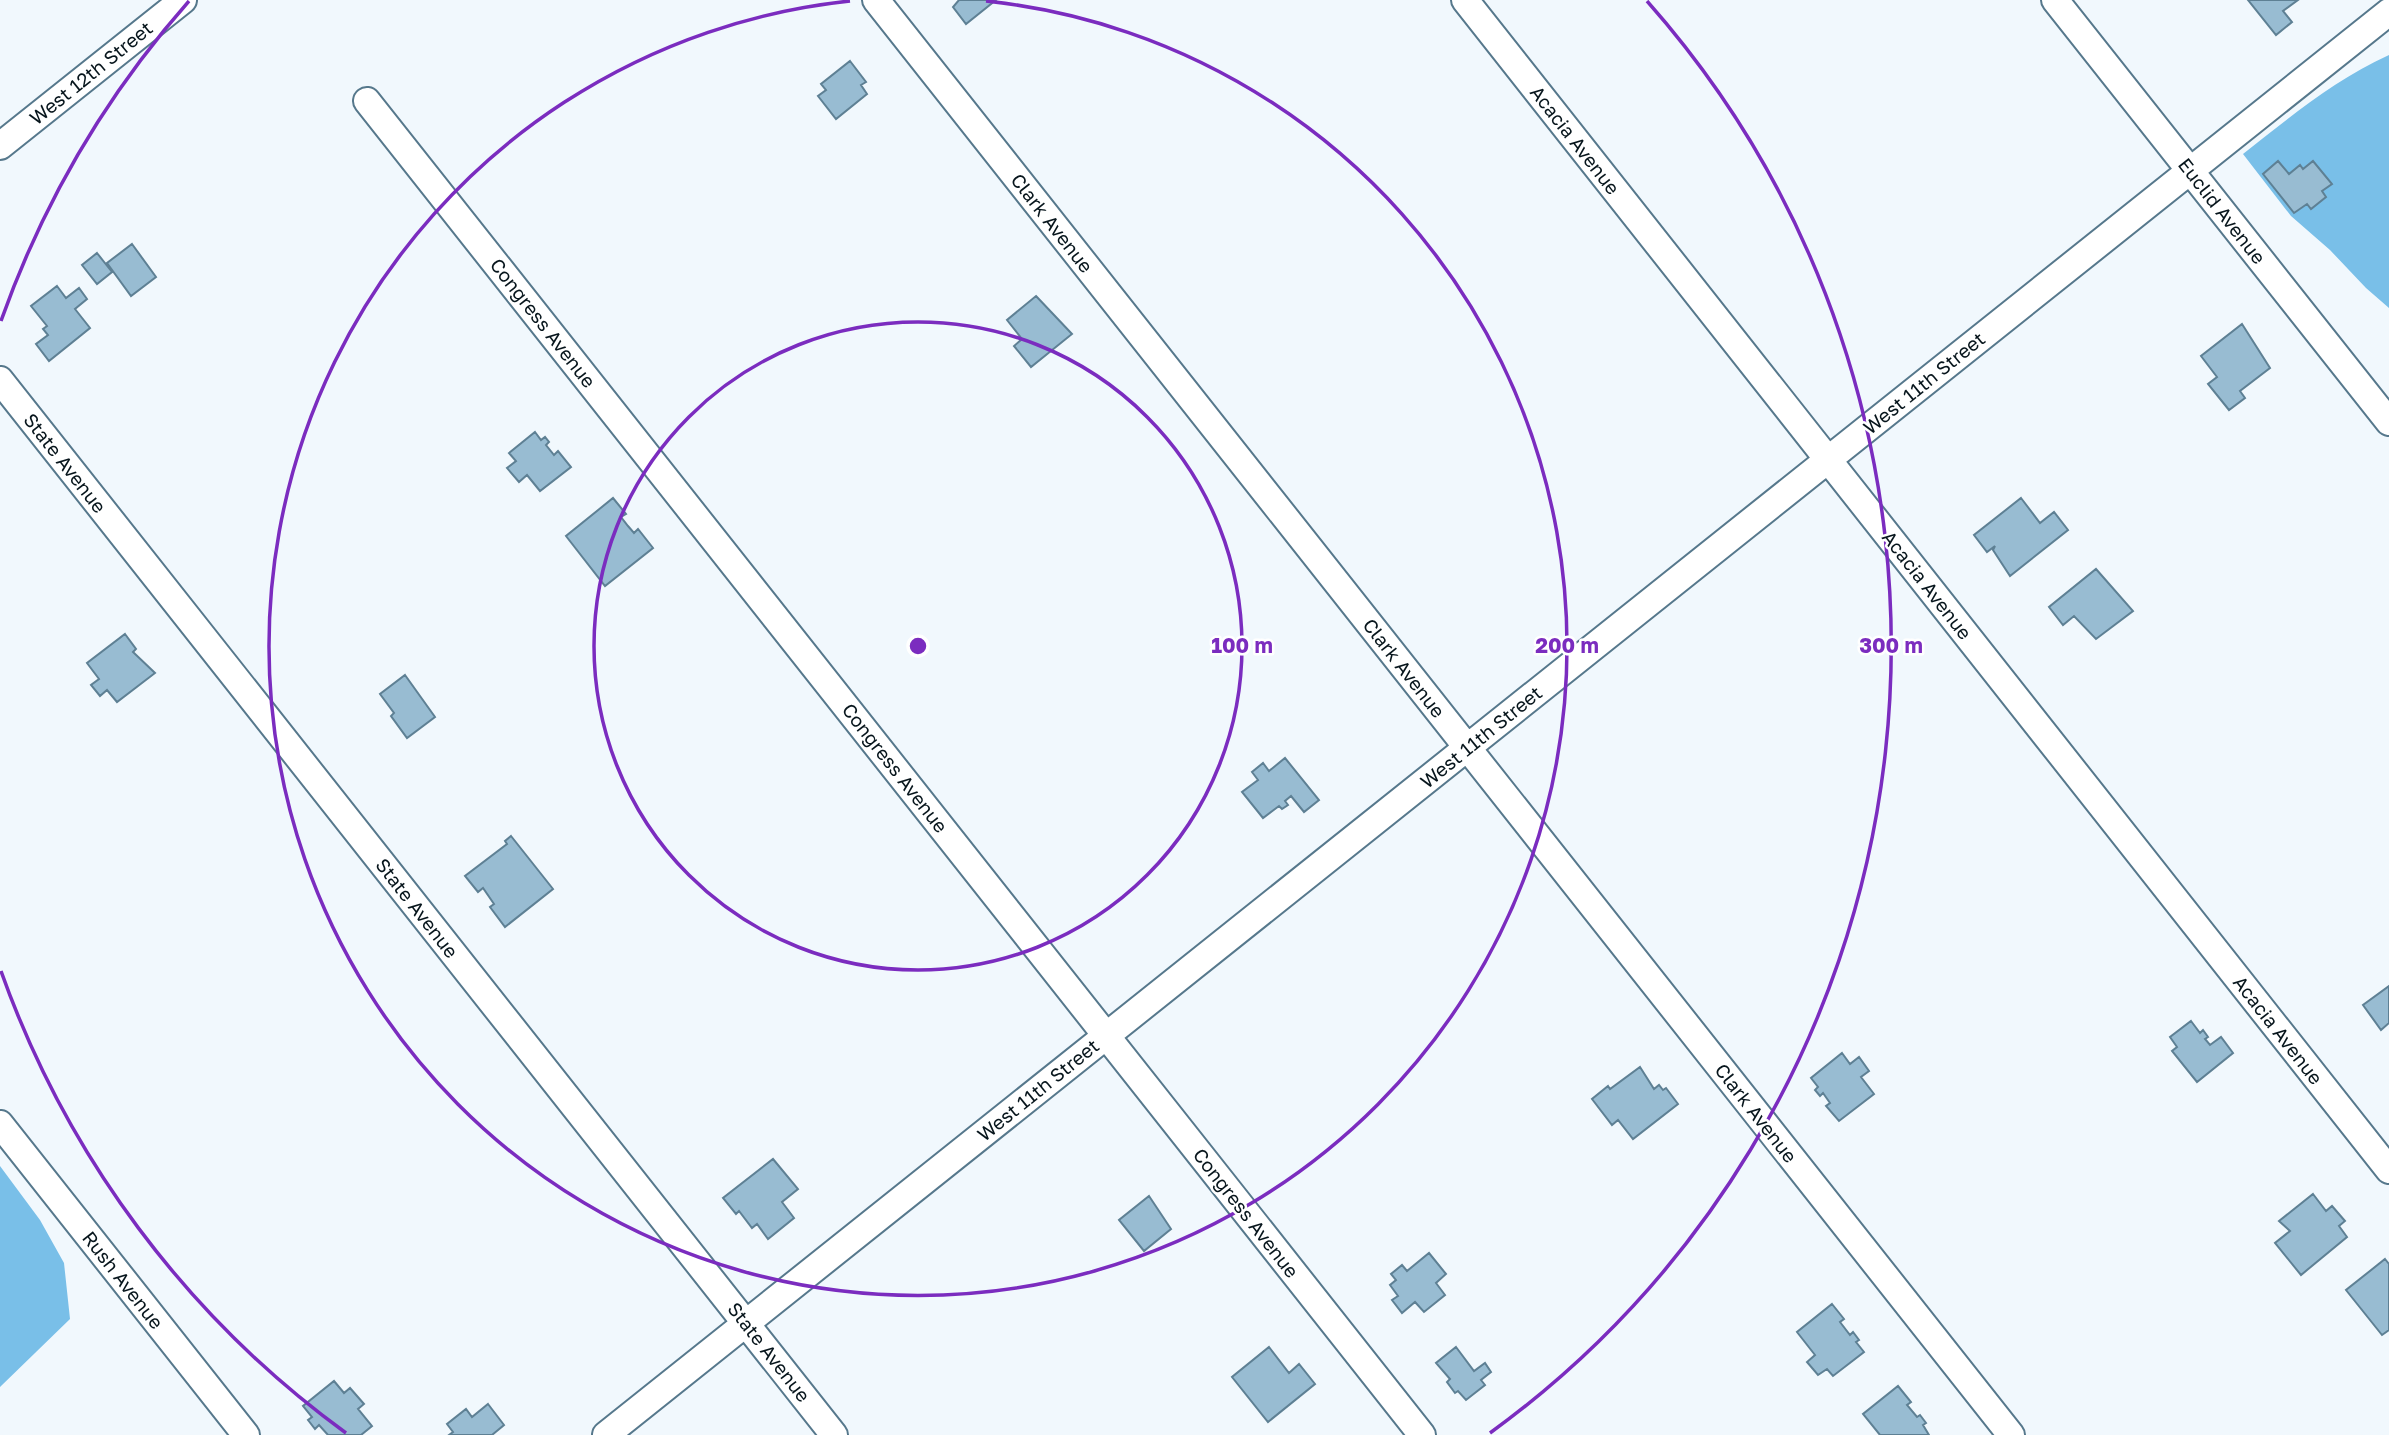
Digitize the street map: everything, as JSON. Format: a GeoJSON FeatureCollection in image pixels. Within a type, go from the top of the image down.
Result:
{"type":"FeatureCollection","features":[{"type":"Feature","properties":{"kind":"street","name":"West 12th Street"},"geometry":{"type":"LineString","coordinates":[[0,146],[183,0]]}},
{"type":"Feature","properties":{"kind":"street","name":"Clark Avenue"},"geometry":{"type":"LineString","coordinates":[[876,0],[2011,1435]]}},
{"type":"Feature","properties":{"kind":"street","name":"Acacia Avenue"},"geometry":{"type":"LineString","coordinates":[[1465,0],[2389,1170]]}},
{"type":"Feature","properties":{"kind":"street","name":"Euclid Avenue"},"geometry":{"type":"LineString","coordinates":[[2055,0],[2389,422]]}},
{"type":"Feature","properties":{"kind":"street","name":"West 11th Street"},"geometry":{"type":"LineString","coordinates":[[606,1435],[2389,12]]}},
{"type":"Feature","properties":{"kind":"street","name":"Congress Avenue"},"geometry":{"type":"LineString","coordinates":[[367,101],[1422,1435]]}},
{"type":"Feature","properties":{"kind":"street","name":"State Avenue"},"geometry":{"type":"LineString","coordinates":[[0,380],[834,1435]]}},
{"type":"Feature","properties":{"kind":"street","name":"Rush Avenue"},"geometry":{"type":"LineString","coordinates":[[0,1124],[246,1435]]}},
{"type":"Feature","properties":{"kind":"shaded area"},"geometry":{"type":"Polygon","coordinates":[[[2389,55],[2389,308],[2291,216],[2243,154],[2331,88],[2389,55]]]}},
{"type":"Feature","properties":{"kind":"shaded area"},"geometry":{"type":"Polygon","coordinates":[[[0,1166],[40,1220],[64,1263],[70,1319],[0,1387],[0,1166]]]}},
{"type":"Feature","properties":{"kind":"building"},"geometry":{"type":"Polygon","coordinates":[[[959,0],[996,0],[966,24],[953,7],[959,0]]]}},
{"type":"Feature","properties":{"kind":"building"},"geometry":{"type":"Polygon","coordinates":[[[2248,0],[2298,0],[2283,11],[2292,22],[2276,35],[2248,0]]]}},
{"type":"Feature","properties":{"kind":"building"},"geometry":{"type":"Polygon","coordinates":[[[850,61],[866,82],[861,85],[867,94],[836,119],[818,96],[826,90],[821,84],[850,61]]]}},
{"type":"Feature","properties":{"kind":"building"},"geometry":{"type":"Polygon","coordinates":[[[2278,161],[2289,174],[2300,165],[2303,169],[2313,161],[2332,184],[2322,191],[2326,197],[2311,209],[2307,204],[2294,213],[2263,174],[2278,161]]]}},
{"type":"Feature","properties":{"kind":"building"},"geometry":{"type":"Polygon","coordinates":[[[132,244],[156,277],[131,296],[107,263],[132,244]]]}},
{"type":"Feature","properties":{"kind":"building"},"geometry":{"type":"Polygon","coordinates":[[[97,253],[112,272],[97,284],[82,265],[97,253]]]}},
{"type":"Feature","properties":{"kind":"building"},"geometry":{"type":"Polygon","coordinates":[[[57,286],[66,298],[79,288],[87,299],[75,309],[90,328],[49,361],[36,344],[48,335],[43,329],[47,326],[31,306],[57,286]]]}},
{"type":"Feature","properties":{"kind":"building"},"geometry":{"type":"Polygon","coordinates":[[[1036,296],[1072,334],[1031,367],[1014,346],[1022,339],[1007,320],[1036,296]]]}},
{"type":"Feature","properties":{"kind":"building"},"geometry":{"type":"Polygon","coordinates":[[[2242,324],[2270,368],[2240,391],[2245,398],[2229,410],[2208,384],[2217,377],[2201,356],[2242,324]]]}},
{"type":"Feature","properties":{"kind":"building"},"geometry":{"type":"Polygon","coordinates":[[[535,432],[541,440],[545,437],[549,442],[546,445],[554,455],[558,451],[571,467],[540,491],[527,475],[519,482],[507,468],[516,461],[509,453],[535,432]]]}},
{"type":"Feature","properties":{"kind":"building"},"geometry":{"type":"Polygon","coordinates":[[[613,498],[626,514],[621,517],[628,526],[634,533],[638,529],[653,548],[605,586],[566,536],[613,498]]]}},
{"type":"Feature","properties":{"kind":"building"},"geometry":{"type":"Polygon","coordinates":[[[2021,498],[2040,523],[2054,512],[2068,530],[2010,576],[1993,550],[1995,546],[1987,552],[1974,535],[2021,498]]]}},
{"type":"Feature","properties":{"kind":"building"},"geometry":{"type":"Polygon","coordinates":[[[2096,569],[2133,611],[2096,639],[2074,616],[2063,625],[2049,607],[2096,569]]]}},
{"type":"Feature","properties":{"kind":"building"},"geometry":{"type":"Polygon","coordinates":[[[125,634],[136,649],[133,652],[155,673],[117,702],[107,690],[100,696],[91,685],[99,679],[87,663],[125,634]]]}},
{"type":"Feature","properties":{"kind":"building"},"geometry":{"type":"Polygon","coordinates":[[[405,675],[435,717],[407,738],[391,716],[394,713],[380,694],[405,675]]]}},
{"type":"Feature","properties":{"kind":"building"},"geometry":{"type":"Polygon","coordinates":[[[1285,758],[1319,800],[1304,812],[1291,796],[1285,801],[1288,805],[1282,809],[1279,806],[1263,818],[1242,792],[1258,780],[1252,772],[1263,763],[1269,771],[1285,758]]]}},
{"type":"Feature","properties":{"kind":"building"},"geometry":{"type":"Polygon","coordinates":[[[511,836],[553,889],[505,927],[490,907],[494,904],[483,888],[478,892],[465,876],[507,844],[505,841],[511,836]]]}},
{"type":"Feature","properties":{"kind":"building"},"geometry":{"type":"Polygon","coordinates":[[[2389,986],[2389,1023],[2381,1030],[2363,1005],[2389,986]]]}},
{"type":"Feature","properties":{"kind":"building"},"geometry":{"type":"Polygon","coordinates":[[[2191,1021],[2200,1033],[2203,1030],[2210,1045],[2221,1037],[2233,1053],[2197,1082],[2172,1051],[2177,1047],[2170,1037],[2191,1021]]]}},
{"type":"Feature","properties":{"kind":"building"},"geometry":{"type":"Polygon","coordinates":[[[1842,1053],[1850,1064],[1859,1057],[1869,1071],[1861,1077],[1874,1094],[1839,1121],[1826,1106],[1830,1103],[1823,1093],[1820,1096],[1815,1090],[1818,1087],[1811,1078],[1842,1053]]]}},
{"type":"Feature","properties":{"kind":"building"},"geometry":{"type":"Polygon","coordinates":[[[1640,1067],[1654,1089],[1659,1085],[1663,1090],[1666,1088],[1678,1104],[1633,1139],[1618,1120],[1612,1125],[1592,1099],[1640,1067]]]}},
{"type":"Feature","properties":{"kind":"building"},"geometry":{"type":"Polygon","coordinates":[[[773,1159],[798,1189],[782,1202],[794,1218],[768,1239],[757,1224],[752,1228],[739,1211],[736,1214],[723,1198],[773,1159]]]}},
{"type":"Feature","properties":{"kind":"building"},"geometry":{"type":"Polygon","coordinates":[[[2313,1194],[2326,1211],[2332,1206],[2345,1221],[2339,1226],[2347,1237],[2301,1275],[2275,1243],[2290,1231],[2279,1221],[2313,1194]]]}},
{"type":"Feature","properties":{"kind":"building"},"geometry":{"type":"Polygon","coordinates":[[[1149,1196],[1171,1229],[1144,1251],[1119,1220],[1149,1196]]]}},
{"type":"Feature","properties":{"kind":"building"},"geometry":{"type":"Polygon","coordinates":[[[1429,1253],[1446,1274],[1436,1283],[1445,1295],[1424,1312],[1415,1302],[1402,1313],[1392,1300],[1398,1296],[1390,1285],[1396,1280],[1391,1274],[1402,1265],[1407,1271],[1429,1253]]]}},
{"type":"Feature","properties":{"kind":"building"},"geometry":{"type":"Polygon","coordinates":[[[2385,1259],[2389,1264],[2389,1330],[2382,1335],[2346,1290],[2385,1259]]]}},
{"type":"Feature","properties":{"kind":"building"},"geometry":{"type":"Polygon","coordinates":[[[1832,1304],[1844,1319],[1840,1322],[1850,1335],[1853,1332],[1859,1340],[1856,1342],[1864,1352],[1833,1376],[1827,1369],[1818,1375],[1807,1362],[1815,1355],[1797,1332],[1832,1304]]]}},
{"type":"Feature","properties":{"kind":"building"},"geometry":{"type":"Polygon","coordinates":[[[1269,1347],[1289,1373],[1299,1364],[1315,1384],[1268,1422],[1232,1377],[1269,1347]]]}},
{"type":"Feature","properties":{"kind":"building"},"geometry":{"type":"Polygon","coordinates":[[[1456,1347],[1474,1371],[1485,1363],[1491,1372],[1481,1380],[1485,1385],[1466,1400],[1458,1391],[1455,1393],[1447,1382],[1450,1379],[1436,1363],[1456,1347]]]}},
{"type":"Feature","properties":{"kind":"building"},"geometry":{"type":"Polygon","coordinates":[[[334,1381],[344,1393],[350,1388],[364,1404],[358,1409],[372,1426],[361,1435],[328,1435],[319,1425],[315,1429],[308,1420],[312,1417],[303,1406],[334,1381]]]}},
{"type":"Feature","properties":{"kind":"building"},"geometry":{"type":"Polygon","coordinates":[[[1898,1386],[1911,1402],[1907,1405],[1926,1423],[1923,1425],[1929,1435],[1880,1435],[1863,1414],[1898,1386]]]}},
{"type":"Feature","properties":{"kind":"building"},"geometry":{"type":"Polygon","coordinates":[[[488,1404],[504,1425],[492,1435],[449,1435],[453,1432],[447,1424],[466,1409],[472,1417],[488,1404]]]}}]}
